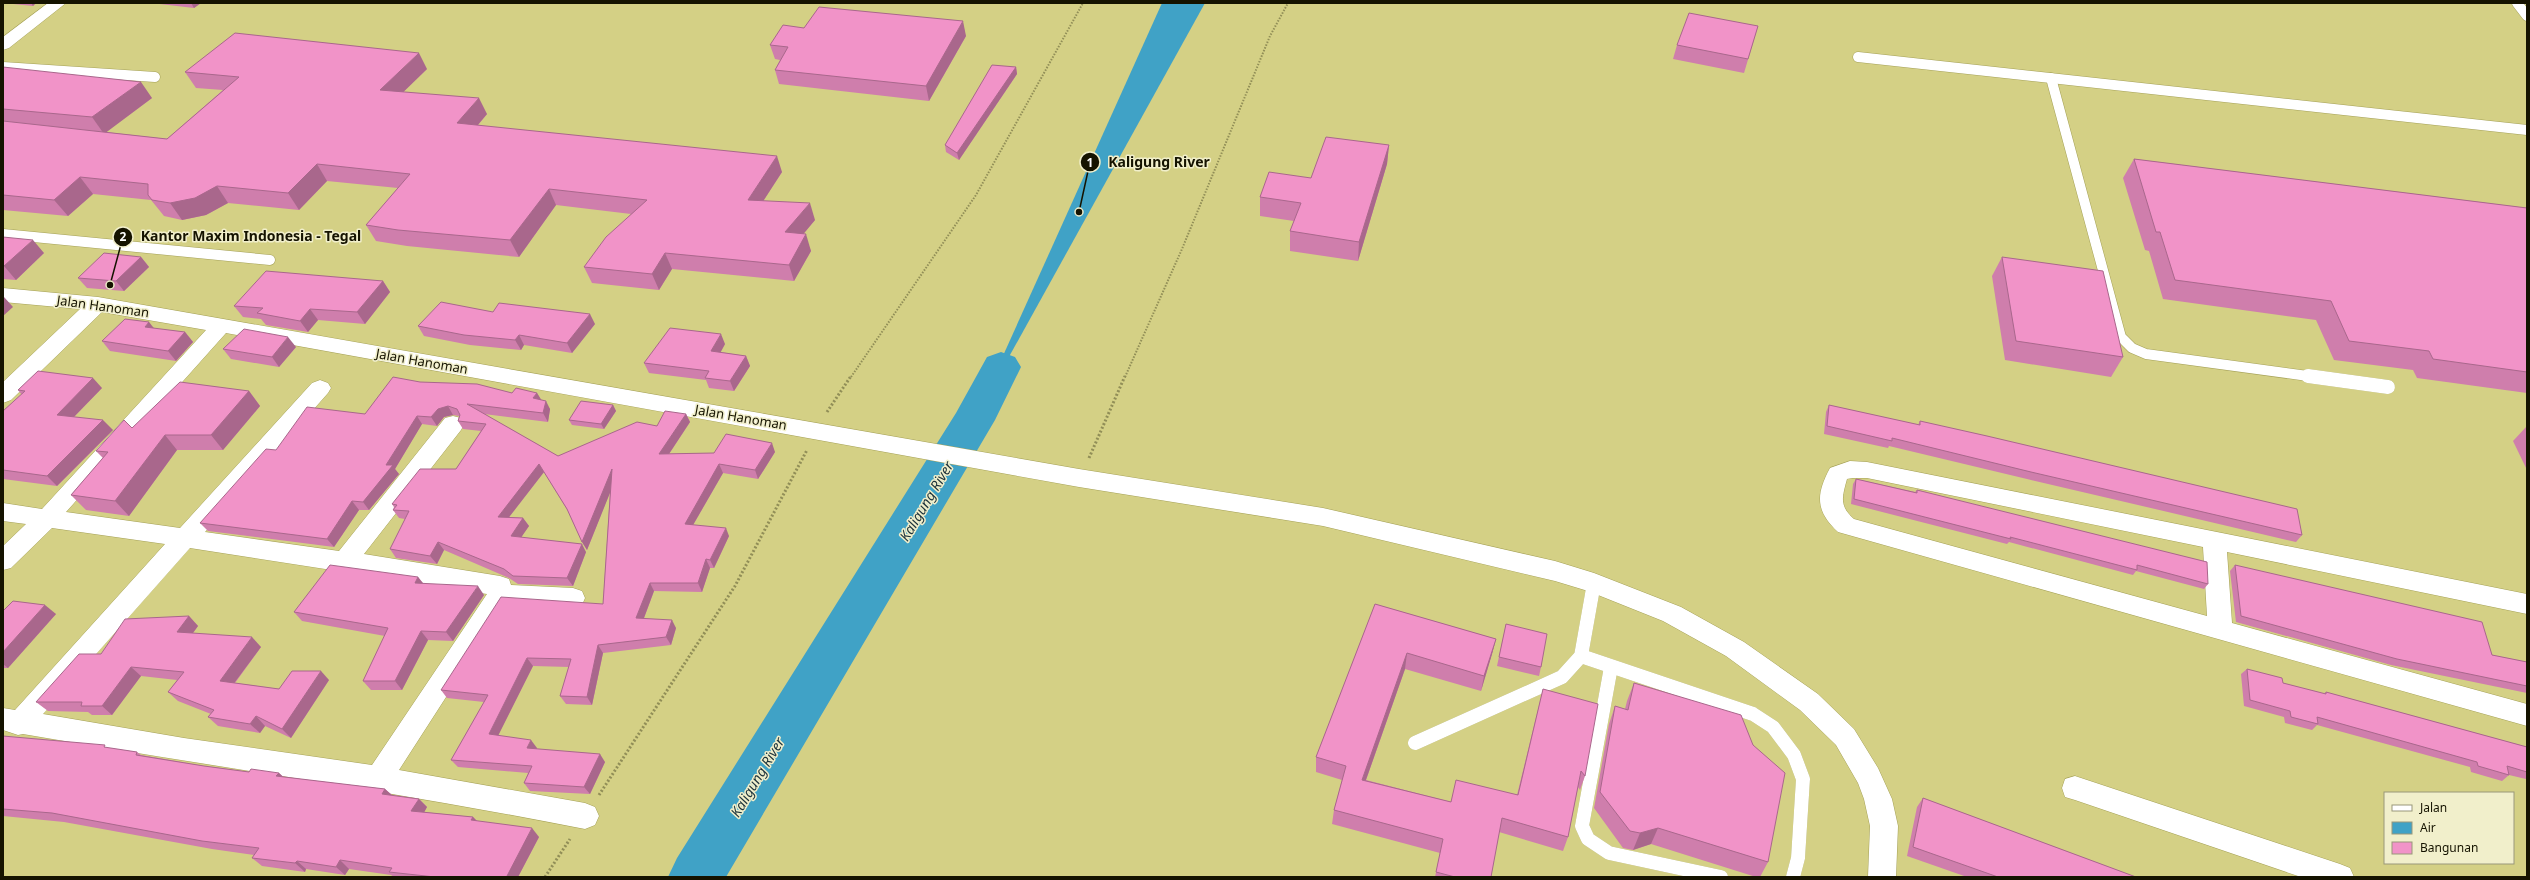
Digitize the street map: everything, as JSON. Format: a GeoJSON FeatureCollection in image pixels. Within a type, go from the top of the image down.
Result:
{"type":"FeatureCollection","features":[{"type":"Feature","properties":{"kind":"street"},"geometry":{"type":"LineString","coordinates":[[4,43],[58,3]]}},
{"type":"Feature","properties":{"kind":"street","name":"Jalan Hanoman"},"geometry":{"type":"LineString","coordinates":[[3,295],[98,304],[220,327],[841,434],[1042,472],[1322,517],[1555,571],[1594,583],[1672,614],[1735,649],[1809,702],[1845,737],[1869,776],[1878,799],[1884,826],[1882,877]]}},
{"type":"Feature","properties":{"kind":"street"},"geometry":{"type":"LineString","coordinates":[[3,395],[98,304]]}},
{"type":"Feature","properties":{"kind":"street"},"geometry":{"type":"LineString","coordinates":[[3,561],[47,518],[220,327]]}},
{"type":"Feature","properties":{"kind":"street"},"geometry":{"type":"LineString","coordinates":[[11,722],[184,539],[320,388]]}},
{"type":"Feature","properties":{"kind":"street"},"geometry":{"type":"LineString","coordinates":[[345,560],[453,424]]}},
{"type":"Feature","properties":{"kind":"street"},"geometry":{"type":"LineString","coordinates":[[2527,604],[1867,470],[1850,470],[1838,474],[1829,501],[1835,517],[1846,526],[2527,715]]}},
{"type":"Feature","properties":{"kind":"street"},"geometry":{"type":"LineString","coordinates":[[3,512],[184,539],[345,560],[497,584],[501,587],[500,594],[378,779]]}},
{"type":"Feature","properties":{"kind":"street"},"geometry":{"type":"LineString","coordinates":[[2214,540],[2220,630]]}},
{"type":"Feature","properties":{"kind":"street"},"geometry":{"type":"LineString","coordinates":[[500,594],[573,598]]}},
{"type":"Feature","properties":{"kind":"street"},"geometry":{"type":"LineString","coordinates":[[11,722],[378,779],[585,816]]}},
{"type":"Feature","properties":{"kind":"street"},"geometry":{"type":"LineString","coordinates":[[2075,788],[2340,877]]}},
{"type":"Feature","properties":{"kind":"lane"},"geometry":{"type":"LineString","coordinates":[[2517,3],[2527,16]]}},
{"type":"Feature","properties":{"kind":"lane"},"geometry":{"type":"LineString","coordinates":[[1858,57],[2527,130]]}},
{"type":"Feature","properties":{"kind":"lane"},"geometry":{"type":"LineString","coordinates":[[3,67],[155,77]]}},
{"type":"Feature","properties":{"kind":"lane"},"geometry":{"type":"LineString","coordinates":[[2051,78],[2121,337],[2126,344],[2146,354],[2388,387]]}},
{"type":"Feature","properties":{"kind":"lane"},"geometry":{"type":"LineString","coordinates":[[3,234],[270,260]]}},
{"type":"Feature","properties":{"kind":"lane"},"geometry":{"type":"LineString","coordinates":[[1415,743],[1562,677],[1581,656],[1594,583]]}},
{"type":"Feature","properties":{"kind":"lane"},"geometry":{"type":"LineString","coordinates":[[1581,656],[1753,714],[1773,727],[1794,755],[1803,779],[1798,858],[1793,877]]}},
{"type":"Feature","properties":{"kind":"lane"},"geometry":{"type":"LineString","coordinates":[[1611,667],[1582,826],[1588,839],[1609,853],[1721,877]]}},
{"type":"Feature","properties":{"kind":"path"},"geometry":{"type":"LineString","coordinates":[[545,877],[735,586],[816,430],[864,357],[950,237],[1002,150],[1083,3]]}},
{"type":"Feature","properties":{"kind":"path"},"geometry":{"type":"LineString","coordinates":[[1080,478],[1182,249],[1270,36],[1288,3]]}},
{"type":"Feature","properties":{"kind":"water"},"geometry":{"type":"Polygon","coordinates":[[[1162,3],[1205,3],[974,420],[1162,3]]]}},
{"type":"Feature","properties":{"kind":"building"},"geometry":{"type":"Polygon","coordinates":[[[819,7],[963,21],[926,86],[775,70],[788,47],[770,45],[783,25],[804,28],[819,7]]]}},
{"type":"Feature","properties":{"kind":"building"},"geometry":{"type":"Polygon","coordinates":[[[1689,13],[1758,26],[1748,59],[1677,45],[1689,13]]]}},
{"type":"Feature","properties":{"kind":"building"},"geometry":{"type":"Polygon","coordinates":[[[235,33],[419,53],[380,90],[479,98],[457,123],[777,156],[748,200],[810,203],[785,232],[806,234],[789,265],[665,253],[652,274],[584,267],[606,237],[647,200],[549,189],[510,240],[398,230],[366,225],[410,174],[317,164],[288,193],[217,186],[195,198],[170,203],[152,200],[148,195],[148,184],[80,177],[54,200],[3,195],[3,121],[167,139],[239,77],[185,72],[235,33]]]}},
{"type":"Feature","properties":{"kind":"building"},"geometry":{"type":"Polygon","coordinates":[[[992,65],[1016,67],[957,153],[945,145],[992,65]]]}},
{"type":"Feature","properties":{"kind":"building"},"geometry":{"type":"Polygon","coordinates":[[[3,67],[141,82],[92,117],[3,109],[3,67]]]}},
{"type":"Feature","properties":{"kind":"building"},"geometry":{"type":"Polygon","coordinates":[[[1326,137],[1389,145],[1359,242],[1290,231],[1301,203],[1260,197],[1269,172],[1311,178],[1326,137]]]}},
{"type":"Feature","properties":{"kind":"building"},"geometry":{"type":"Polygon","coordinates":[[[2134,159],[2527,208],[2527,372],[2433,359],[2429,351],[2349,341],[2331,301],[2175,280],[2160,232],[2156,232],[2134,159]]]}},
{"type":"Feature","properties":{"kind":"building"},"geometry":{"type":"Polygon","coordinates":[[[3,237],[33,240],[3,266],[3,237]]]}},
{"type":"Feature","properties":{"kind":"building"},"geometry":{"type":"Polygon","coordinates":[[[104,253],[141,257],[116,281],[78,278],[104,253]]]}},
{"type":"Feature","properties":{"kind":"building"},"geometry":{"type":"Polygon","coordinates":[[[2002,257],[2103,271],[2123,357],[2016,341],[2002,257]]]}},
{"type":"Feature","properties":{"kind":"building"},"geometry":{"type":"Polygon","coordinates":[[[266,271],[383,281],[357,312],[310,309],[300,321],[257,313],[263,308],[234,306],[266,271]]]}},
{"type":"Feature","properties":{"kind":"building"},"geometry":{"type":"Polygon","coordinates":[[[441,302],[493,312],[499,303],[590,314],[567,343],[519,335],[515,340],[464,335],[418,326],[441,302]]]}},
{"type":"Feature","properties":{"kind":"building"},"geometry":{"type":"Polygon","coordinates":[[[125,319],[149,322],[145,327],[185,332],[168,351],[102,341],[125,319]]]}},
{"type":"Feature","properties":{"kind":"building"},"geometry":{"type":"Polygon","coordinates":[[[670,328],[721,334],[711,351],[746,356],[730,381],[705,378],[709,371],[644,363],[670,328]]]}},
{"type":"Feature","properties":{"kind":"building"},"geometry":{"type":"Polygon","coordinates":[[[244,329],[288,337],[272,357],[223,349],[244,329]]]}},
{"type":"Feature","properties":{"kind":"building"},"geometry":{"type":"Polygon","coordinates":[[[38,371],[93,378],[57,415],[103,420],[47,476],[3,470],[3,411],[25,391],[18,390],[38,371]]]}},
{"type":"Feature","properties":{"kind":"building"},"geometry":{"type":"Polygon","coordinates":[[[393,377],[420,382],[477,384],[512,393],[516,388],[537,393],[533,398],[546,401],[543,413],[467,404],[558,456],[637,422],[657,426],[665,411],[686,414],[659,454],[714,453],[726,434],[772,443],[755,470],[719,464],[685,524],[726,528],[710,560],[706,559],[698,583],[650,583],[636,618],[672,620],[666,637],[598,645],[587,697],[560,696],[571,659],[527,658],[489,734],[531,740],[527,748],[600,754],[584,787],[524,783],[532,766],[451,760],[488,695],[441,690],[501,597],[603,604],[612,469],[582,542],[567,509],[539,464],[498,517],[523,518],[511,536],[582,544],[567,578],[513,576],[504,569],[438,542],[430,556],[390,549],[409,511],[393,510],[397,505],[392,504],[420,469],[456,469],[486,424],[458,421],[460,415],[457,409],[448,406],[438,409],[431,417],[417,416],[386,465],[393,465],[363,502],[352,501],[327,539],[200,523],[266,449],[276,450],[307,407],[365,414],[393,377]]]}},
{"type":"Feature","properties":{"kind":"building"},"geometry":{"type":"Polygon","coordinates":[[[180,382],[249,391],[211,435],[165,435],[115,501],[71,495],[108,452],[96,451],[124,420],[132,428],[180,382]]]}},
{"type":"Feature","properties":{"kind":"building"},"geometry":{"type":"Polygon","coordinates":[[[581,401],[613,405],[601,424],[569,420],[581,401]]]}},
{"type":"Feature","properties":{"kind":"building"},"geometry":{"type":"Polygon","coordinates":[[[1829,405],[1920,425],[1920,421],[2297,509],[2302,535],[1892,438],[1892,441],[1827,426],[1829,405]]]}},
{"type":"Feature","properties":{"kind":"building"},"geometry":{"type":"Polygon","coordinates":[[[1856,479],[1917,493],[1917,490],[2207,562],[2208,584],[2137,565],[2137,570],[1854,499],[1856,479]]]}},
{"type":"Feature","properties":{"kind":"building"},"geometry":{"type":"Polygon","coordinates":[[[330,565],[418,577],[415,583],[478,586],[446,632],[421,631],[395,681],[363,681],[388,628],[294,612],[330,565]]]}},
{"type":"Feature","properties":{"kind":"building"},"geometry":{"type":"Polygon","coordinates":[[[2235,565],[2482,622],[2492,655],[2527,662],[2527,686],[2397,659],[2241,616],[2235,565]]]}},
{"type":"Feature","properties":{"kind":"building"},"geometry":{"type":"Polygon","coordinates":[[[13,601],[45,605],[3,652],[3,611],[13,601]]]}},
{"type":"Feature","properties":{"kind":"building"},"geometry":{"type":"Polygon","coordinates":[[[1375,604],[1496,639],[1484,676],[1407,653],[1362,780],[1451,802],[1456,780],[1518,795],[1543,689],[1598,704],[1585,776],[1581,771],[1568,837],[1502,818],[1491,877],[1455,877],[1436,872],[1443,839],[1334,810],[1346,766],[1316,757],[1375,604]]]}},
{"type":"Feature","properties":{"kind":"building"},"geometry":{"type":"Polygon","coordinates":[[[189,616],[177,632],[252,637],[220,681],[279,689],[292,671],[321,671],[282,729],[256,716],[250,724],[208,717],[214,710],[168,692],[184,672],[131,667],[102,706],[81,706],[82,702],[36,702],[79,654],[101,654],[125,619],[189,616]]]}},
{"type":"Feature","properties":{"kind":"building"},"geometry":{"type":"Polygon","coordinates":[[[1506,624],[1547,634],[1541,667],[1499,657],[1506,624]]]}},
{"type":"Feature","properties":{"kind":"building"},"geometry":{"type":"Polygon","coordinates":[[[2247,669],[2282,678],[2283,683],[2326,694],[2326,692],[2527,747],[2527,772],[2507,766],[2509,775],[2478,766],[2477,762],[2317,717],[2318,724],[2291,717],[2290,711],[2250,700],[2247,669]]]}},
{"type":"Feature","properties":{"kind":"building"},"geometry":{"type":"Polygon","coordinates":[[[1634,683],[1741,715],[1753,745],[1785,773],[1768,862],[1658,828],[1640,833],[1630,831],[1600,792],[1615,706],[1628,710],[1634,683]]]}},
{"type":"Feature","properties":{"kind":"building"},"geometry":{"type":"Polygon","coordinates":[[[3,736],[105,745],[104,747],[137,752],[136,755],[204,766],[249,772],[251,769],[279,773],[276,776],[385,789],[382,794],[419,799],[411,811],[473,817],[471,820],[532,828],[507,876],[511,877],[435,877],[389,872],[392,868],[340,860],[336,867],[297,861],[295,863],[252,858],[259,848],[202,841],[52,813],[3,809],[3,736]]]}},
{"type":"Feature","properties":{"kind":"building"},"geometry":{"type":"Polygon","coordinates":[[[1923,798],[2136,877],[1998,877],[1913,847],[1923,798]]]}},
{"type":"Feature","properties":{"kind":"waterway","name":"Kaligung River"},"geometry":{"type":"LineString","coordinates":[[696,877],[974,420],[1001,367]]}},
{"type":"Feature","properties":{"kind":"place","name":"Kaligung River"},"geometry":{"type":"Point","coordinates":[1079,212]}},
{"type":"Feature","properties":{"kind":"place","name":"Kantor Maxim Indonesia - Tegal"},"geometry":{"type":"Point","coordinates":[110,285]}}]}
